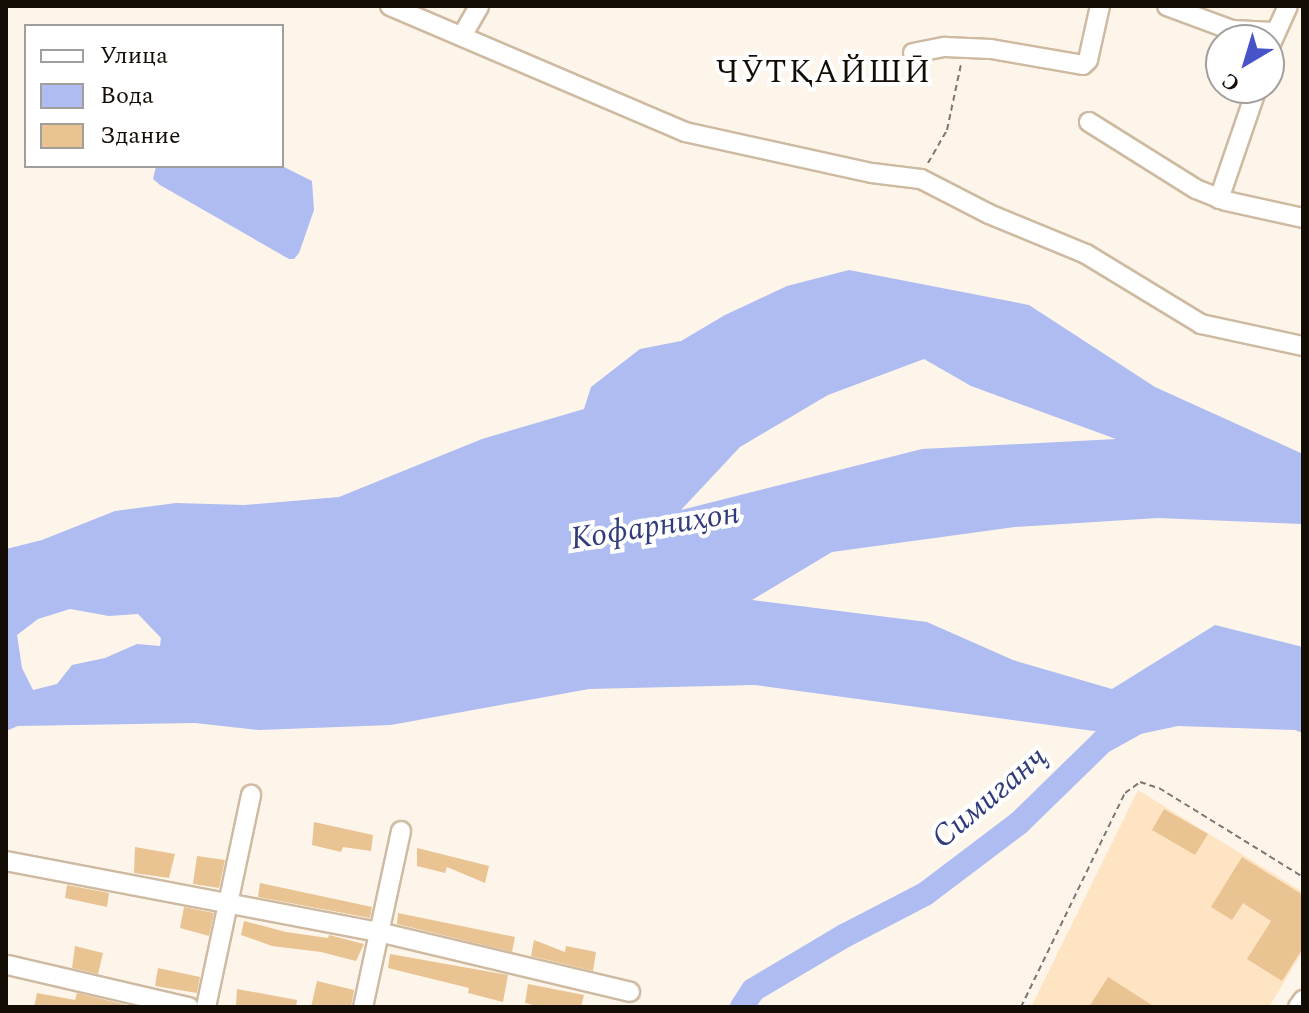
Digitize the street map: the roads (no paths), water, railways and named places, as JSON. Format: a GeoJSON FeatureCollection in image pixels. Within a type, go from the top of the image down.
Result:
{"type":"FeatureCollection","features":[{"type":"Feature","properties":{"kind":"street"},"geometry":{"type":"LineString","coordinates":[[390,6],[704,138],[872,173],[921,179],[989,214],[1086,254],[1201,324],[1303,346]]}},
{"type":"Feature","properties":{"kind":"street"},"geometry":{"type":"LineString","coordinates":[[462,36],[479,6]]}},
{"type":"Feature","properties":{"kind":"street"},"geometry":{"type":"LineString","coordinates":[[913,53],[945,47],[965,48],[1083,65],[1088,60],[1100,6]]}},
{"type":"Feature","properties":{"kind":"street"},"geometry":{"type":"LineString","coordinates":[[1167,6],[1216,24]]}},
{"type":"Feature","properties":{"kind":"street"},"geometry":{"type":"LineString","coordinates":[[1219,199],[1252,104]]}},
{"type":"Feature","properties":{"kind":"street"},"geometry":{"type":"LineString","coordinates":[[1089,122],[1170,175],[1219,199],[1303,218]]}},
{"type":"Feature","properties":{"kind":"street"},"geometry":{"type":"LineString","coordinates":[[206,1007],[251,795]]}},
{"type":"Feature","properties":{"kind":"street"},"geometry":{"type":"LineString","coordinates":[[363,1007],[401,831]]}},
{"type":"Feature","properties":{"kind":"street"},"geometry":{"type":"LineString","coordinates":[[6,861],[379,932],[630,992]]}},
{"type":"Feature","properties":{"kind":"street"},"geometry":{"type":"LineString","coordinates":[[8,965],[189,1007]]}},
{"type":"Feature","properties":{"kind":"street"},"geometry":{"type":"LineString","coordinates":[[1298,1007],[1303,1000]]}},
{"type":"Feature","properties":{"kind":"water"},"geometry":{"type":"Polygon","coordinates":[[[284,167],[312,181],[314,210],[299,253],[294,259],[289,259],[153,179],[156,168],[284,167]]]}},
{"type":"Feature","properties":{"kind":"water","name":"Кофарниҳон"},"geometry":{"type":"Polygon","coordinates":[[[849,270],[1029,305],[1155,387],[1303,454],[1303,524],[1158,518],[1015,527],[832,552],[752,600],[927,622],[1013,660],[1112,689],[1215,625],[1303,647],[1303,733],[1295,730],[1178,726],[1131,736],[755,685],[589,689],[391,725],[259,730],[195,723],[18,726],[6,731],[6,549],[42,540],[115,511],[176,503],[244,505],[339,497],[482,439],[584,409],[591,387],[640,349],[681,341],[725,315],[787,286],[849,270]],[[924,359],[828,395],[740,447],[681,510],[922,449],[1116,439],[971,386],[924,359]],[[70,609],[38,619],[17,635],[22,668],[33,690],[57,684],[72,665],[105,658],[137,644],[160,646],[161,638],[138,614],[109,616],[70,609]]]}},
{"type":"Feature","properties":{"kind":"waterway","name":"Симиганҷ"},"geometry":{"type":"LineString","coordinates":[[742,1007],[753,990],[844,936],[925,894],[1019,823],[1102,742],[1142,720]]}},
{"type":"Feature","properties":{"kind":"district","name":"ЧӮТҚАЙШӢ"},"geometry":{"type":"Point","coordinates":[824,73]}}]}
